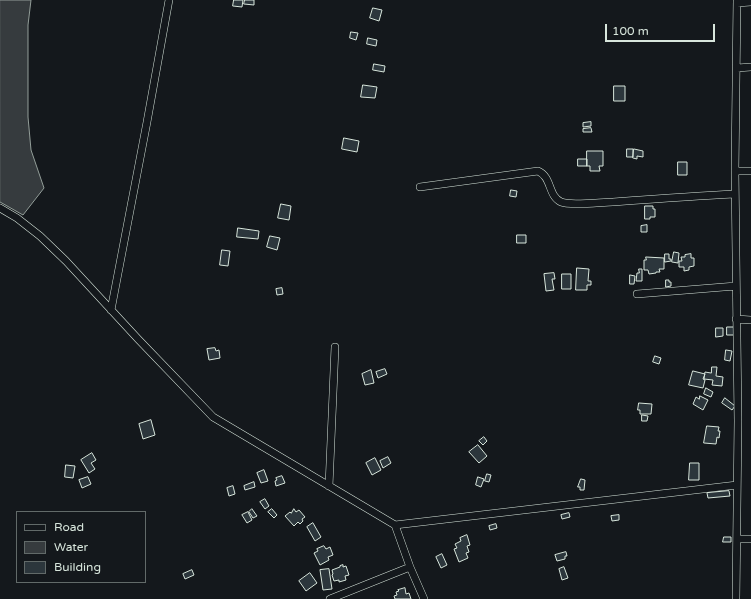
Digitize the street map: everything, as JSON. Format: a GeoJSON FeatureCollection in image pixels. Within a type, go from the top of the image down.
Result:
{"type":"FeatureCollection","features":[{"type":"Feature","properties":{"kind":"street"},"geometry":{"type":"LineString","coordinates":[[111,310],[169,0]]}},
{"type":"Feature","properties":{"kind":"street"},"geometry":{"type":"LineString","coordinates":[[736,599],[738,421],[735,171],[737,2],[751,2]]}},
{"type":"Feature","properties":{"kind":"street"},"geometry":{"type":"LineString","coordinates":[[737,68],[751,67]]}},
{"type":"Feature","properties":{"kind":"street"},"geometry":{"type":"LineString","coordinates":[[420,187],[538,171],[547,177],[554,196],[563,203],[593,203],[736,194]]}},
{"type":"Feature","properties":{"kind":"street"},"geometry":{"type":"LineString","coordinates":[[735,171],[751,171]]}},
{"type":"Feature","properties":{"kind":"street"},"geometry":{"type":"LineString","coordinates":[[0,208],[18,218],[40,236],[66,261],[213,417],[395,525],[737,485]]}},
{"type":"Feature","properties":{"kind":"street"},"geometry":{"type":"LineString","coordinates":[[636,294],[736,286]]}},
{"type":"Feature","properties":{"kind":"street"},"geometry":{"type":"LineString","coordinates":[[736,319],[751,320]]}},
{"type":"Feature","properties":{"kind":"street"},"geometry":{"type":"LineString","coordinates":[[329,486],[335,347]]}},
{"type":"Feature","properties":{"kind":"street"},"geometry":{"type":"LineString","coordinates":[[395,525],[410,567],[424,599]]}},
{"type":"Feature","properties":{"kind":"street"},"geometry":{"type":"LineString","coordinates":[[737,539],[751,539]]}},
{"type":"Feature","properties":{"kind":"street"},"geometry":{"type":"LineString","coordinates":[[330,599],[410,567]]}},
{"type":"Feature","properties":{"kind":"water"},"geometry":{"type":"Polygon","coordinates":[[[0,0],[31,0],[28,25],[28,117],[31,150],[44,188],[23,215],[0,202],[0,0]]]}},
{"type":"Feature","properties":{"kind":"building"},"geometry":{"type":"Polygon","coordinates":[[[234,0],[243,0],[242,7],[233,6],[234,0]]]}},
{"type":"Feature","properties":{"kind":"building"},"geometry":{"type":"Polygon","coordinates":[[[245,0],[254,0],[254,5],[244,4],[245,0]]]}},
{"type":"Feature","properties":{"kind":"building"},"geometry":{"type":"Polygon","coordinates":[[[373,8],[382,10],[379,21],[370,18],[373,8]]]}},
{"type":"Feature","properties":{"kind":"building"},"geometry":{"type":"Polygon","coordinates":[[[351,32],[358,33],[356,40],[350,38],[351,32]]]}},
{"type":"Feature","properties":{"kind":"building"},"geometry":{"type":"Polygon","coordinates":[[[368,38],[377,40],[376,46],[367,44],[368,38]]]}},
{"type":"Feature","properties":{"kind":"building"},"geometry":{"type":"Polygon","coordinates":[[[374,64],[385,66],[384,72],[373,70],[374,64]]]}},
{"type":"Feature","properties":{"kind":"building"},"geometry":{"type":"Polygon","coordinates":[[[363,85],[377,87],[375,98],[361,97],[363,85]]]}},
{"type":"Feature","properties":{"kind":"building"},"geometry":{"type":"Polygon","coordinates":[[[614,86],[625,86],[625,101],[614,101],[614,86]]]}},
{"type":"Feature","properties":{"kind":"building"},"geometry":{"type":"Polygon","coordinates":[[[591,122],[591,126],[583,127],[583,123],[591,122]]]}},
{"type":"Feature","properties":{"kind":"building"},"geometry":{"type":"Polygon","coordinates":[[[591,128],[592,132],[583,132],[583,129],[591,128]]]}},
{"type":"Feature","properties":{"kind":"building"},"geometry":{"type":"Polygon","coordinates":[[[344,138],[359,141],[357,152],[342,149],[344,138]]]}},
{"type":"Feature","properties":{"kind":"building"},"geometry":{"type":"Polygon","coordinates":[[[627,149],[633,149],[633,157],[627,157],[627,149]]]}},
{"type":"Feature","properties":{"kind":"building"},"geometry":{"type":"Polygon","coordinates":[[[634,149],[643,151],[643,157],[637,156],[637,159],[633,158],[634,149]]]}},
{"type":"Feature","properties":{"kind":"building"},"geometry":{"type":"Polygon","coordinates":[[[587,151],[603,151],[603,166],[599,166],[600,171],[590,171],[590,166],[587,166],[587,151]]]}},
{"type":"Feature","properties":{"kind":"building"},"geometry":{"type":"Polygon","coordinates":[[[578,159],[587,159],[587,166],[578,166],[578,159]]]}},
{"type":"Feature","properties":{"kind":"building"},"geometry":{"type":"Polygon","coordinates":[[[678,162],[687,162],[687,175],[678,175],[678,162]]]}},
{"type":"Feature","properties":{"kind":"building"},"geometry":{"type":"Polygon","coordinates":[[[511,190],[517,191],[516,197],[510,196],[511,190]]]}},
{"type":"Feature","properties":{"kind":"building"},"geometry":{"type":"Polygon","coordinates":[[[281,204],[291,206],[289,220],[278,218],[281,204]]]}},
{"type":"Feature","properties":{"kind":"building"},"geometry":{"type":"Polygon","coordinates":[[[645,206],[653,206],[653,209],[655,209],[655,217],[645,219],[645,206]]]}},
{"type":"Feature","properties":{"kind":"building"},"geometry":{"type":"Polygon","coordinates":[[[647,225],[647,232],[641,232],[641,226],[647,225]]]}},
{"type":"Feature","properties":{"kind":"building"},"geometry":{"type":"Polygon","coordinates":[[[238,228],[259,231],[258,239],[237,237],[238,228]]]}},
{"type":"Feature","properties":{"kind":"building"},"geometry":{"type":"Polygon","coordinates":[[[517,235],[526,235],[526,243],[517,243],[517,235]]]}},
{"type":"Feature","properties":{"kind":"building"},"geometry":{"type":"Polygon","coordinates":[[[270,236],[280,238],[277,250],[267,247],[270,236]]]}},
{"type":"Feature","properties":{"kind":"building"},"geometry":{"type":"Polygon","coordinates":[[[222,250],[230,251],[228,266],[220,265],[222,250]]]}},
{"type":"Feature","properties":{"kind":"building"},"geometry":{"type":"Polygon","coordinates":[[[674,252],[679,253],[678,263],[672,262],[674,252]]]}},
{"type":"Feature","properties":{"kind":"building"},"geometry":{"type":"Polygon","coordinates":[[[665,254],[669,254],[669,259],[671,259],[671,261],[665,262],[665,254]]]}},
{"type":"Feature","properties":{"kind":"building"},"geometry":{"type":"Polygon","coordinates":[[[691,254],[691,258],[694,258],[694,266],[689,267],[689,270],[684,271],[684,267],[679,267],[679,261],[682,261],[681,257],[691,254]]]}},
{"type":"Feature","properties":{"kind":"building"},"geometry":{"type":"Polygon","coordinates":[[[646,257],[664,258],[664,269],[659,269],[660,272],[649,274],[648,270],[644,270],[644,260],[646,260],[646,257]]]}},
{"type":"Feature","properties":{"kind":"building"},"geometry":{"type":"Polygon","coordinates":[[[577,268],[589,269],[588,281],[591,281],[591,285],[587,285],[587,290],[576,290],[577,268]]]}},
{"type":"Feature","properties":{"kind":"building"},"geometry":{"type":"Polygon","coordinates":[[[639,269],[642,269],[642,281],[636,281],[637,273],[639,273],[639,269]]]}},
{"type":"Feature","properties":{"kind":"building"},"geometry":{"type":"Polygon","coordinates":[[[554,273],[555,279],[552,279],[554,290],[546,291],[544,274],[554,273]]]}},
{"type":"Feature","properties":{"kind":"building"},"geometry":{"type":"Polygon","coordinates":[[[562,274],[571,274],[571,289],[562,289],[562,274]]]}},
{"type":"Feature","properties":{"kind":"building"},"geometry":{"type":"Polygon","coordinates":[[[630,275],[635,276],[634,284],[630,284],[630,275]]]}},
{"type":"Feature","properties":{"kind":"building"},"geometry":{"type":"Polygon","coordinates":[[[666,280],[671,282],[671,286],[666,287],[666,280]]]}},
{"type":"Feature","properties":{"kind":"building"},"geometry":{"type":"Polygon","coordinates":[[[282,288],[283,294],[277,295],[276,289],[282,288]]]}},
{"type":"Feature","properties":{"kind":"building"},"geometry":{"type":"Polygon","coordinates":[[[727,327],[734,327],[734,335],[727,335],[727,327]]]}},
{"type":"Feature","properties":{"kind":"building"},"geometry":{"type":"Polygon","coordinates":[[[716,328],[723,328],[723,336],[716,337],[716,328]]]}},
{"type":"Feature","properties":{"kind":"building"},"geometry":{"type":"Polygon","coordinates":[[[215,348],[216,351],[219,350],[220,358],[209,360],[207,349],[215,348]]]}},
{"type":"Feature","properties":{"kind":"building"},"geometry":{"type":"Polygon","coordinates":[[[726,350],[732,351],[730,361],[725,360],[726,350]]]}},
{"type":"Feature","properties":{"kind":"building"},"geometry":{"type":"Polygon","coordinates":[[[655,356],[661,358],[659,364],[653,362],[655,356]]]}},
{"type":"Feature","properties":{"kind":"building"},"geometry":{"type":"Polygon","coordinates":[[[712,367],[717,367],[716,376],[723,377],[722,386],[712,385],[713,380],[704,379],[705,372],[711,373],[712,367]]]}},
{"type":"Feature","properties":{"kind":"building"},"geometry":{"type":"Polygon","coordinates":[[[385,369],[387,374],[378,378],[376,372],[385,369]]]}},
{"type":"Feature","properties":{"kind":"building"},"geometry":{"type":"Polygon","coordinates":[[[371,370],[374,383],[365,385],[362,374],[371,370]]]}},
{"type":"Feature","properties":{"kind":"building"},"geometry":{"type":"Polygon","coordinates":[[[693,371],[705,374],[703,379],[705,380],[703,388],[689,385],[693,371]]]}},
{"type":"Feature","properties":{"kind":"building"},"geometry":{"type":"Polygon","coordinates":[[[706,388],[713,392],[711,397],[704,394],[706,388]]]}},
{"type":"Feature","properties":{"kind":"building"},"geometry":{"type":"Polygon","coordinates":[[[700,396],[708,400],[703,410],[693,404],[696,397],[699,399],[700,396]]]}},
{"type":"Feature","properties":{"kind":"building"},"geometry":{"type":"Polygon","coordinates":[[[725,398],[735,406],[732,410],[722,403],[725,398]]]}},
{"type":"Feature","properties":{"kind":"building"},"geometry":{"type":"Polygon","coordinates":[[[639,403],[652,404],[651,414],[640,414],[640,410],[638,410],[639,403]]]}},
{"type":"Feature","properties":{"kind":"building"},"geometry":{"type":"Polygon","coordinates":[[[642,415],[648,416],[647,421],[642,421],[642,415]]]}},
{"type":"Feature","properties":{"kind":"building"},"geometry":{"type":"Polygon","coordinates":[[[151,420],[155,435],[143,439],[139,424],[151,420]]]}},
{"type":"Feature","properties":{"kind":"building"},"geometry":{"type":"Polygon","coordinates":[[[707,426],[719,427],[719,438],[717,437],[716,444],[704,443],[707,426]]]}},
{"type":"Feature","properties":{"kind":"building"},"geometry":{"type":"Polygon","coordinates":[[[484,437],[487,441],[483,445],[479,441],[484,437]]]}},
{"type":"Feature","properties":{"kind":"building"},"geometry":{"type":"Polygon","coordinates":[[[478,445],[487,456],[479,463],[469,452],[478,445]]]}},
{"type":"Feature","properties":{"kind":"building"},"geometry":{"type":"Polygon","coordinates":[[[92,453],[96,460],[91,463],[95,469],[89,473],[81,460],[92,453]]]}},
{"type":"Feature","properties":{"kind":"building"},"geometry":{"type":"Polygon","coordinates":[[[388,457],[391,463],[383,468],[380,461],[388,457]]]}},
{"type":"Feature","properties":{"kind":"building"},"geometry":{"type":"Polygon","coordinates":[[[375,458],[381,470],[372,475],[366,463],[375,458]]]}},
{"type":"Feature","properties":{"kind":"building"},"geometry":{"type":"Polygon","coordinates":[[[690,463],[699,463],[699,480],[689,480],[690,463]]]}},
{"type":"Feature","properties":{"kind":"building"},"geometry":{"type":"Polygon","coordinates":[[[66,465],[75,466],[73,478],[65,477],[66,465]]]}},
{"type":"Feature","properties":{"kind":"building"},"geometry":{"type":"Polygon","coordinates":[[[264,470],[268,481],[261,483],[257,473],[264,470]]]}},
{"type":"Feature","properties":{"kind":"building"},"geometry":{"type":"Polygon","coordinates":[[[487,474],[491,475],[489,482],[485,481],[487,474]]]}},
{"type":"Feature","properties":{"kind":"building"},"geometry":{"type":"Polygon","coordinates":[[[282,476],[285,483],[276,486],[276,478],[282,476]]]}},
{"type":"Feature","properties":{"kind":"building"},"geometry":{"type":"Polygon","coordinates":[[[88,477],[91,484],[82,488],[79,480],[88,477]]]}},
{"type":"Feature","properties":{"kind":"building"},"geometry":{"type":"Polygon","coordinates":[[[478,477],[484,479],[481,487],[476,485],[478,477]]]}},
{"type":"Feature","properties":{"kind":"building"},"geometry":{"type":"Polygon","coordinates":[[[581,479],[585,480],[584,490],[580,490],[580,487],[578,487],[581,479]]]}},
{"type":"Feature","properties":{"kind":"building"},"geometry":{"type":"Polygon","coordinates":[[[254,482],[255,487],[245,490],[244,486],[254,482]]]}},
{"type":"Feature","properties":{"kind":"building"},"geometry":{"type":"Polygon","coordinates":[[[233,486],[235,494],[229,496],[227,488],[233,486]]]}},
{"type":"Feature","properties":{"kind":"building"},"geometry":{"type":"Polygon","coordinates":[[[729,491],[730,496],[708,498],[707,493],[729,491]]]}},
{"type":"Feature","properties":{"kind":"building"},"geometry":{"type":"Polygon","coordinates":[[[265,499],[269,506],[265,509],[260,502],[265,499]]]}},
{"type":"Feature","properties":{"kind":"building"},"geometry":{"type":"Polygon","coordinates":[[[252,509],[257,516],[253,518],[249,512],[252,509]]]}},
{"type":"Feature","properties":{"kind":"building"},"geometry":{"type":"Polygon","coordinates":[[[272,509],[277,515],[274,518],[268,512],[272,509]]]}},
{"type":"Feature","properties":{"kind":"building"},"geometry":{"type":"Polygon","coordinates":[[[294,509],[296,512],[299,510],[305,517],[302,519],[303,521],[300,524],[298,522],[294,526],[285,516],[290,512],[291,513],[294,509]]]}},
{"type":"Feature","properties":{"kind":"building"},"geometry":{"type":"Polygon","coordinates":[[[248,512],[252,520],[247,523],[242,515],[248,512]]]}},
{"type":"Feature","properties":{"kind":"building"},"geometry":{"type":"Polygon","coordinates":[[[569,513],[570,517],[562,519],[561,515],[569,513]]]}},
{"type":"Feature","properties":{"kind":"building"},"geometry":{"type":"Polygon","coordinates":[[[619,515],[619,520],[612,521],[611,516],[619,515]]]}},
{"type":"Feature","properties":{"kind":"building"},"geometry":{"type":"Polygon","coordinates":[[[313,523],[321,537],[315,541],[307,527],[313,523]]]}},
{"type":"Feature","properties":{"kind":"building"},"geometry":{"type":"Polygon","coordinates":[[[496,524],[497,528],[490,530],[489,526],[496,524]]]}},
{"type":"Feature","properties":{"kind":"building"},"geometry":{"type":"Polygon","coordinates":[[[467,535],[470,545],[467,546],[469,552],[466,553],[468,558],[459,562],[454,549],[457,548],[455,544],[461,541],[460,538],[467,535]]]}},
{"type":"Feature","properties":{"kind":"building"},"geometry":{"type":"Polygon","coordinates":[[[724,537],[731,537],[731,542],[723,542],[724,537]]]}},
{"type":"Feature","properties":{"kind":"building"},"geometry":{"type":"Polygon","coordinates":[[[324,546],[326,549],[330,547],[333,555],[328,557],[329,560],[320,565],[314,553],[318,551],[317,549],[324,546]]]}},
{"type":"Feature","properties":{"kind":"building"},"geometry":{"type":"Polygon","coordinates":[[[566,552],[567,556],[565,556],[565,559],[557,561],[555,555],[566,552]]]}},
{"type":"Feature","properties":{"kind":"building"},"geometry":{"type":"Polygon","coordinates":[[[442,554],[447,565],[441,568],[436,557],[442,554]]]}},
{"type":"Feature","properties":{"kind":"building"},"geometry":{"type":"Polygon","coordinates":[[[343,565],[343,567],[346,566],[349,575],[345,576],[346,580],[339,582],[339,580],[334,581],[332,570],[343,565]]]}},
{"type":"Feature","properties":{"kind":"building"},"geometry":{"type":"Polygon","coordinates":[[[564,567],[568,578],[562,580],[559,569],[564,567]]]}},
{"type":"Feature","properties":{"kind":"building"},"geometry":{"type":"Polygon","coordinates":[[[329,569],[332,589],[323,590],[320,570],[329,569]]]}},
{"type":"Feature","properties":{"kind":"building"},"geometry":{"type":"Polygon","coordinates":[[[192,570],[194,575],[185,579],[183,574],[192,570]]]}},
{"type":"Feature","properties":{"kind":"building"},"geometry":{"type":"Polygon","coordinates":[[[310,573],[317,583],[306,591],[299,581],[310,573]]]}},
{"type":"Feature","properties":{"kind":"building"},"geometry":{"type":"Polygon","coordinates":[[[405,588],[406,594],[409,593],[411,599],[395,599],[394,596],[397,595],[396,592],[405,588]]]}}]}
